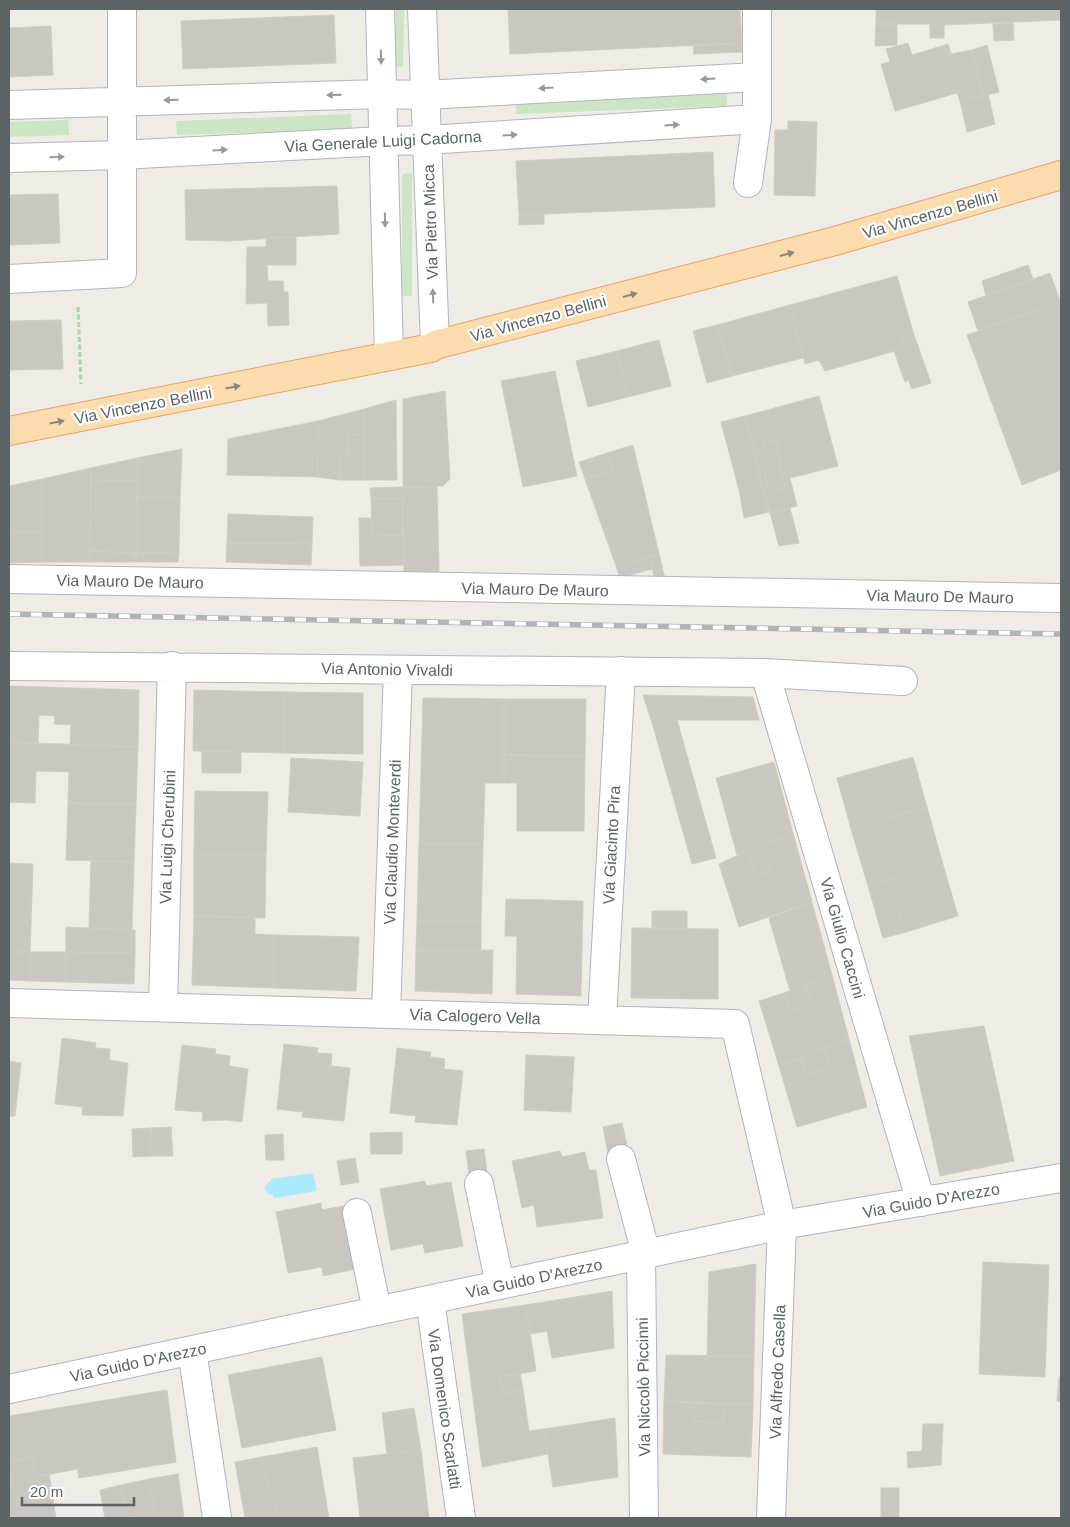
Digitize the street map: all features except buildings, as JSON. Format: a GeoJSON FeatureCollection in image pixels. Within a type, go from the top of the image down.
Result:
{"type":"FeatureCollection","features":[{"type":"Feature","properties":{"kind":"main road","name":"Via Vincenzo Bellini"},"geometry":{"type":"LineString","coordinates":[[9,431],[432,348],[435,345],[835,241],[1061,175]]}},
{"type":"Feature","properties":{"kind":"street"},"geometry":{"type":"LineString","coordinates":[[9,279],[122,273],[122,9]]}},
{"type":"Feature","properties":{"kind":"street"},"geometry":{"type":"LineString","coordinates":[[380,9],[389,356]]}},
{"type":"Feature","properties":{"kind":"street","name":"Via Pietro Micca"},"geometry":{"type":"LineString","coordinates":[[422,9],[435,345]]}},
{"type":"Feature","properties":{"kind":"street"},"geometry":{"type":"LineString","coordinates":[[748,183],[757,119],[757,9]]}},
{"type":"Feature","properties":{"kind":"street"},"geometry":{"type":"LineString","coordinates":[[9,105],[382,94],[425,95],[757,77]]}},
{"type":"Feature","properties":{"kind":"street","name":"Via Generale Luigi Cadorna"},"geometry":{"type":"LineString","coordinates":[[9,158],[121,155],[426,140],[757,119]]}},
{"type":"Feature","properties":{"kind":"street","name":"Via Mauro De Mauro"},"geometry":{"type":"LineString","coordinates":[[9,579],[1061,598]]}},
{"type":"Feature","properties":{"kind":"street","name":"Via Antonio Vivaldi"},"geometry":{"type":"LineString","coordinates":[[9,666],[172,666],[765,673],[903,681]]}},
{"type":"Feature","properties":{"kind":"street","name":"Via Luigi Cherubini"},"geometry":{"type":"LineString","coordinates":[[163,1007],[172,666]]}},
{"type":"Feature","properties":{"kind":"street","name":"Via Claudio Monteverdi"},"geometry":{"type":"LineString","coordinates":[[386,1014],[398,670]]}},
{"type":"Feature","properties":{"kind":"street","name":"Via Giacinto Pira"},"geometry":{"type":"LineString","coordinates":[[602,1020],[621,671]]}},
{"type":"Feature","properties":{"kind":"street","name":"Via Giulio Caccini"},"geometry":{"type":"LineString","coordinates":[[765,673],[921,1202]]}},
{"type":"Feature","properties":{"kind":"street","name":"Via Calogero Vella"},"geometry":{"type":"LineString","coordinates":[[9,1003],[735,1024],[782,1225]]}},
{"type":"Feature","properties":{"kind":"street","name":"Via Niccolò Piccinni"},"geometry":{"type":"LineString","coordinates":[[621,1159],[644,1255],[644,1518]]}},
{"type":"Feature","properties":{"kind":"street","name":"Via Guido D'Arezzo"},"geometry":{"type":"LineString","coordinates":[[9,1389],[782,1225],[1061,1178]]}},
{"type":"Feature","properties":{"kind":"street"},"geometry":{"type":"LineString","coordinates":[[479,1184],[500,1285]]}},
{"type":"Feature","properties":{"kind":"street"},"geometry":{"type":"LineString","coordinates":[[357,1213],[377,1312]]}},
{"type":"Feature","properties":{"kind":"street","name":"Via Alfredo Casella"},"geometry":{"type":"LineString","coordinates":[[771,1518],[782,1225]]}},
{"type":"Feature","properties":{"kind":"street","name":"Via Domenico Scarlatti"},"geometry":{"type":"LineString","coordinates":[[430,1300],[461,1518]]}},
{"type":"Feature","properties":{"kind":"street"},"geometry":{"type":"LineString","coordinates":[[192,1350],[217,1518]]}},
{"type":"Feature","properties":{"kind":"path"},"geometry":{"type":"LineString","coordinates":[[77,275],[82,417]]}},
{"type":"Feature","properties":{"kind":"green space"},"geometry":{"type":"Polygon","coordinates":[[[396,9],[404,9],[403,67],[394,67],[396,9]]]}},
{"type":"Feature","properties":{"kind":"green space"},"geometry":{"type":"Polygon","coordinates":[[[727,91],[727,106],[516,114],[516,99],[727,91]]]}},
{"type":"Feature","properties":{"kind":"green space"},"geometry":{"type":"Polygon","coordinates":[[[351,114],[352,129],[177,135],[176,121],[351,114]]]}},
{"type":"Feature","properties":{"kind":"green space"},"geometry":{"type":"Polygon","coordinates":[[[68,120],[69,135],[9,137],[9,122],[68,120]]]}},
{"type":"Feature","properties":{"kind":"green space"},"geometry":{"type":"Polygon","coordinates":[[[412,173],[412,296],[402,296],[402,174],[412,173]]]}},
{"type":"Feature","properties":{"kind":"water"},"geometry":{"type":"Polygon","coordinates":[[[313,1173],[317,1191],[274,1198],[273,1195],[268,1194],[265,1190],[266,1185],[271,1179],[313,1173]]]}},
{"type":"Feature","properties":{"kind":"railway"},"geometry":{"type":"LineString","coordinates":[[9,614],[1061,634]]}}]}
